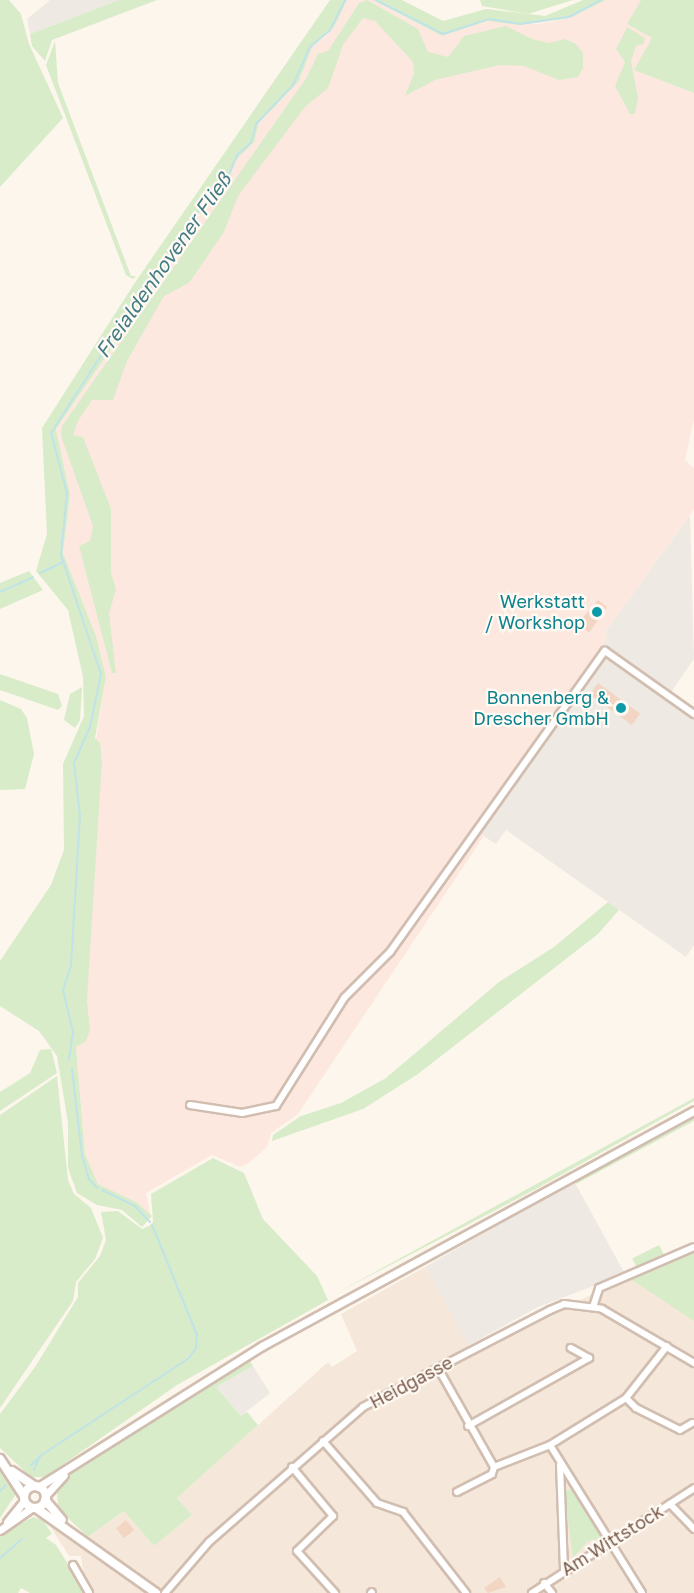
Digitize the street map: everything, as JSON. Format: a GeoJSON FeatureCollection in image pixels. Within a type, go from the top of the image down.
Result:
{"type":"FeatureCollection","features":[{"type":"Feature","properties":{"kind":"main road"},"geometry":{"type":"LineString","coordinates":[[0,1459],[24,1499],[34,1508],[72,1532],[156,1593]]}},
{"type":"Feature","properties":{"kind":"main road"},"geometry":{"type":"LineString","coordinates":[[8,1469],[36,1487],[72,1532]]}},
{"type":"Feature","properties":{"kind":"main road"},"geometry":{"type":"LineString","coordinates":[[24,1499],[36,1487]]}},
{"type":"Feature","properties":{"kind":"main road"},"geometry":{"type":"LineString","coordinates":[[34,1508],[45,1498]]}},
{"type":"Feature","properties":{"kind":"street"},"geometry":{"type":"LineString","coordinates":[[190,1105],[242,1113],[276,1106],[345,997],[394,947],[517,771],[605,651],[694,714]]}},
{"type":"Feature","properties":{"kind":"street"},"geometry":{"type":"LineString","coordinates":[[36,1487],[68,1470],[253,1351],[694,1110]]}},
{"type":"Feature","properties":{"kind":"street"},"geometry":{"type":"LineString","coordinates":[[593,1308],[599,1288],[694,1247]]}},
{"type":"Feature","properties":{"kind":"street","name":"Heidgasse"},"geometry":{"type":"LineString","coordinates":[[165,1593],[209,1542],[292,1467],[377,1397],[564,1304],[593,1308],[618,1316],[694,1363]]}},
{"type":"Feature","properties":{"kind":"street"},"geometry":{"type":"LineString","coordinates":[[494,1467],[550,1445],[626,1398],[667,1346]]}},
{"type":"Feature","properties":{"kind":"street"},"geometry":{"type":"LineString","coordinates":[[468,1426],[589,1358],[571,1348]]}},
{"type":"Feature","properties":{"kind":"street"},"geometry":{"type":"LineString","coordinates":[[438,1368],[468,1426],[494,1467],[492,1474],[457,1492]]}},
{"type":"Feature","properties":{"kind":"street"},"geometry":{"type":"LineString","coordinates":[[626,1398],[636,1408],[681,1430],[692,1423]]}},
{"type":"Feature","properties":{"kind":"street"},"geometry":{"type":"LineString","coordinates":[[324,1441],[377,1503],[403,1512],[466,1593]]}},
{"type":"Feature","properties":{"kind":"street"},"geometry":{"type":"LineString","coordinates":[[550,1445],[560,1464],[612,1541],[642,1593]]}},
{"type":"Feature","properties":{"kind":"street"},"geometry":{"type":"LineString","coordinates":[[560,1464],[564,1570]]}},
{"type":"Feature","properties":{"kind":"street"},"geometry":{"type":"LineString","coordinates":[[292,1467],[333,1516],[297,1551],[335,1593]]}},
{"type":"Feature","properties":{"kind":"street"},"geometry":{"type":"LineString","coordinates":[[45,1498],[68,1470]]}},
{"type":"Feature","properties":{"kind":"street","name":"Am Wittstock"},"geometry":{"type":"LineString","coordinates":[[532,1593],[564,1570],[694,1488]]}},
{"type":"Feature","properties":{"kind":"street"},"geometry":{"type":"LineString","coordinates":[[0,1530],[24,1499]]}},
{"type":"Feature","properties":{"kind":"street"},"geometry":{"type":"LineString","coordinates":[[670,1504],[694,1529]]}},
{"type":"Feature","properties":{"kind":"street"},"geometry":{"type":"LineString","coordinates":[[0,1530],[34,1508]]}},
{"type":"Feature","properties":{"kind":"street"},"geometry":{"type":"LineString","coordinates":[[73,1565],[89,1593]]}},
{"type":"Feature","properties":{"kind":"street"},"geometry":{"type":"LineString","coordinates":[[544,1584],[552,1593]]}},
{"type":"Feature","properties":{"kind":"shaded area"},"geometry":{"type":"Polygon","coordinates":[[[50,0],[119,0],[30,34],[27,19],[50,0]]]}},
{"type":"Feature","properties":{"kind":"shaded area"},"geometry":{"type":"Polygon","coordinates":[[[347,0],[373,0],[442,36],[487,21],[538,24],[570,18],[606,0],[641,0],[628,24],[652,38],[635,70],[694,93],[694,419],[685,460],[694,468],[694,509],[606,631],[607,638],[579,678],[586,683],[479,833],[484,836],[298,1114],[271,1133],[267,1147],[249,1163],[240,1167],[212,1155],[146,1193],[151,1218],[136,1202],[98,1184],[85,1154],[75,1036],[83,820],[106,677],[96,636],[63,553],[70,495],[56,429],[182,247],[195,217],[229,182],[234,162],[255,141],[258,124],[299,81],[312,47],[326,36],[347,0]]]}},
{"type":"Feature","properties":{"kind":"shaded area"},"geometry":{"type":"Polygon","coordinates":[[[690,515],[694,659],[671,692],[694,708],[694,945],[686,957],[506,830],[496,844],[479,833],[585,683],[579,679],[607,638],[606,631],[690,515]]]}},
{"type":"Feature","properties":{"kind":"shaded area"},"geometry":{"type":"Polygon","coordinates":[[[574,1181],[625,1274],[538,1307],[469,1345],[425,1267],[574,1181]]]}},
{"type":"Feature","properties":{"kind":"shaded area"},"geometry":{"type":"Polygon","coordinates":[[[694,1249],[694,1593],[86,1593],[81,1556],[69,1556],[46,1520],[80,1543],[124,1511],[154,1546],[192,1515],[177,1498],[328,1362],[332,1367],[357,1351],[341,1314],[425,1267],[474,1354],[546,1315],[694,1249]]]}},
{"type":"Feature","properties":{"kind":"shaded area"},"geometry":{"type":"Polygon","coordinates":[[[253,1366],[270,1393],[241,1416],[216,1387],[253,1366]]]}},
{"type":"Feature","properties":{"kind":"green space"},"geometry":{"type":"Polygon","coordinates":[[[0,0],[9,0],[21,14],[29,44],[63,118],[0,187],[0,0]]]}},
{"type":"Feature","properties":{"kind":"green space"},"geometry":{"type":"Polygon","coordinates":[[[119,0],[157,0],[52,40],[45,61],[32,46],[30,34],[119,0]]]}},
{"type":"Feature","properties":{"kind":"green space"},"geometry":{"type":"Polygon","coordinates":[[[330,0],[347,0],[334,27],[312,47],[299,81],[258,124],[255,141],[234,162],[229,182],[195,217],[182,246],[56,429],[70,495],[63,553],[96,636],[106,677],[95,738],[100,743],[102,761],[87,1000],[90,1030],[86,1041],[76,1047],[85,1154],[98,1184],[136,1202],[152,1216],[142,1227],[122,1210],[97,1205],[77,1193],[68,1168],[68,1123],[57,1056],[39,1031],[0,1006],[0,961],[51,885],[64,850],[63,764],[84,716],[83,677],[68,610],[36,571],[47,534],[42,428],[134,284],[330,0]]]}},
{"type":"Feature","properties":{"kind":"green space"},"geometry":{"type":"Polygon","coordinates":[[[367,0],[418,29],[428,52],[448,57],[464,36],[506,26],[532,39],[549,43],[565,39],[576,44],[583,53],[583,68],[578,77],[559,80],[524,66],[500,65],[435,80],[405,96],[414,73],[413,62],[375,21],[363,18],[343,45],[328,88],[305,107],[238,196],[224,232],[189,283],[164,296],[127,361],[113,400],[92,400],[78,421],[73,435],[83,437],[111,509],[111,573],[116,589],[109,614],[116,673],[112,673],[79,546],[90,541],[93,526],[61,436],[62,426],[307,77],[318,54],[328,51],[359,3],[367,0]]]}},
{"type":"Feature","properties":{"kind":"green space"},"geometry":{"type":"Polygon","coordinates":[[[373,0],[402,0],[443,21],[486,9],[545,16],[583,0],[606,0],[570,18],[520,25],[487,21],[442,36],[373,0]]]}},
{"type":"Feature","properties":{"kind":"green space"},"geometry":{"type":"Polygon","coordinates":[[[480,0],[573,0],[528,14],[482,6],[480,0]]]}},
{"type":"Feature","properties":{"kind":"green space"},"geometry":{"type":"Polygon","coordinates":[[[641,0],[694,0],[694,93],[634,70],[652,38],[627,24],[641,0]]]}},
{"type":"Feature","properties":{"kind":"green space"},"geometry":{"type":"Polygon","coordinates":[[[627,27],[645,38],[643,44],[636,46],[631,61],[638,98],[635,114],[630,114],[615,86],[625,62],[616,49],[627,27]]]}},
{"type":"Feature","properties":{"kind":"green space"},"geometry":{"type":"Polygon","coordinates":[[[55,41],[58,83],[131,276],[136,276],[133,279],[126,275],[46,65],[55,41]]]}},
{"type":"Feature","properties":{"kind":"green space"},"geometry":{"type":"Polygon","coordinates":[[[29,571],[43,590],[0,609],[0,583],[29,571]]]}},
{"type":"Feature","properties":{"kind":"green space"},"geometry":{"type":"Polygon","coordinates":[[[0,674],[58,694],[62,706],[58,710],[0,690],[0,674]]]}},
{"type":"Feature","properties":{"kind":"green space"},"geometry":{"type":"Polygon","coordinates":[[[82,687],[80,720],[75,728],[64,720],[70,694],[82,687]]]}},
{"type":"Feature","properties":{"kind":"green space"},"geometry":{"type":"Polygon","coordinates":[[[0,700],[21,709],[27,718],[34,754],[25,789],[0,790],[0,700]]]}},
{"type":"Feature","properties":{"kind":"green space"},"geometry":{"type":"Polygon","coordinates":[[[608,902],[619,910],[598,934],[418,1074],[363,1109],[272,1141],[273,1135],[301,1116],[341,1103],[386,1078],[499,982],[554,947],[608,902]]]}},
{"type":"Feature","properties":{"kind":"green space"},"geometry":{"type":"Polygon","coordinates":[[[51,1049],[57,1073],[0,1111],[0,1092],[30,1073],[40,1050],[51,1049]]]}},
{"type":"Feature","properties":{"kind":"green space"},"geometry":{"type":"Polygon","coordinates":[[[57,1076],[68,1180],[74,1194],[91,1208],[103,1238],[95,1259],[76,1282],[73,1301],[0,1408],[0,1115],[57,1076]]]}},
{"type":"Feature","properties":{"kind":"green space"},"geometry":{"type":"Polygon","coordinates":[[[694,1098],[694,1101],[534,1190],[331,1296],[694,1098]]]}},
{"type":"Feature","properties":{"kind":"green space"},"geometry":{"type":"Polygon","coordinates":[[[694,1115],[694,1121],[576,1184],[574,1181],[694,1115]]]}},
{"type":"Feature","properties":{"kind":"green space"},"geometry":{"type":"Polygon","coordinates":[[[213,1158],[244,1173],[263,1219],[317,1276],[328,1300],[177,1385],[45,1477],[31,1477],[0,1448],[0,1414],[35,1367],[78,1297],[78,1283],[100,1256],[106,1240],[101,1212],[118,1211],[142,1229],[149,1226],[153,1222],[151,1194],[213,1158]]]}},
{"type":"Feature","properties":{"kind":"green space"},"geometry":{"type":"Polygon","coordinates":[[[659,1245],[665,1257],[638,1270],[632,1259],[659,1245]]]}},
{"type":"Feature","properties":{"kind":"green space"},"geometry":{"type":"Polygon","coordinates":[[[694,1249],[694,1321],[629,1278],[694,1249]]]}},
{"type":"Feature","properties":{"kind":"green space"},"geometry":{"type":"Polygon","coordinates":[[[248,1358],[253,1366],[216,1387],[241,1416],[247,1412],[258,1425],[177,1498],[192,1515],[154,1546],[124,1511],[88,1537],[58,1509],[57,1487],[81,1465],[248,1358]]]}},
{"type":"Feature","properties":{"kind":"green space"},"geometry":{"type":"Polygon","coordinates":[[[0,1466],[16,1494],[0,1518],[0,1466]]]}},
{"type":"Feature","properties":{"kind":"green space"},"geometry":{"type":"Polygon","coordinates":[[[571,1489],[604,1537],[587,1542],[573,1558],[564,1491],[571,1489]]]}},
{"type":"Feature","properties":{"kind":"green space"},"geometry":{"type":"Polygon","coordinates":[[[33,1517],[43,1520],[52,1534],[46,1538],[56,1545],[86,1593],[30,1593],[21,1588],[18,1593],[0,1593],[0,1535],[33,1517]]]}},
{"type":"Feature","properties":{"kind":"building"},"geometry":{"type":"Polygon","coordinates":[[[598,600],[607,607],[589,633],[579,622],[598,600]]]}},
{"type":"Feature","properties":{"kind":"building","name":"Bonnenberg & Drescher GmbH"},"geometry":{"type":"Polygon","coordinates":[[[598,683],[640,714],[632,725],[590,694],[598,683]]]}},
{"type":"Feature","properties":{"kind":"building"},"geometry":{"type":"Polygon","coordinates":[[[126,1520],[134,1530],[124,1538],[116,1528],[126,1520]]]}},
{"type":"Feature","properties":{"kind":"building"},"geometry":{"type":"Polygon","coordinates":[[[500,1577],[506,1587],[488,1593],[484,1588],[500,1577]]]}},
{"type":"Feature","properties":{"kind":"waterway","name":"Freialdenhovener Fließ"},"geometry":{"type":"LineString","coordinates":[[69,1060],[73,1032],[63,990],[71,966],[80,816],[74,763],[90,727],[101,674],[61,555],[67,493],[51,433],[152,277],[181,245],[193,217],[227,179],[237,155],[251,143],[256,124],[293,85],[310,47],[330,30],[345,0]]}},
{"type":"Feature","properties":{"kind":"waterway","name":"Freialdenhovener Fließ"},"geometry":{"type":"LineString","coordinates":[[376,0],[443,34],[489,19],[520,24],[569,17],[601,0]]}},
{"type":"Feature","properties":{"kind":"waterway"},"geometry":{"type":"LineString","coordinates":[[40,573],[64,562]]}},
{"type":"Feature","properties":{"kind":"waterway"},"geometry":{"type":"LineString","coordinates":[[0,592],[33,577]]}},
{"type":"Feature","properties":{"kind":"waterway"},"geometry":{"type":"LineString","coordinates":[[72,1069],[82,1155],[89,1179],[97,1188]]}},
{"type":"Feature","properties":{"kind":"waterway"},"geometry":{"type":"LineString","coordinates":[[102,1190],[135,1206],[150,1222]]}},
{"type":"Feature","properties":{"kind":"waterway"},"geometry":{"type":"LineString","coordinates":[[34,1470],[40,1456],[189,1358],[196,1348],[197,1335],[152,1225]]}},
{"type":"Feature","properties":{"kind":"waterway"},"geometry":{"type":"LineString","coordinates":[[31,1465],[40,1457]]}},
{"type":"Feature","properties":{"kind":"waterway"},"geometry":{"type":"LineString","coordinates":[[0,1491],[6,1485]]}},
{"type":"Feature","properties":{"kind":"waterway"},"geometry":{"type":"LineString","coordinates":[[0,1558],[22,1539]]}},
{"type":"Feature","properties":{"kind":"place","name":"Werkstatt / Workshop"},"geometry":{"type":"Point","coordinates":[597,612]}},
{"type":"Feature","properties":{"kind":"place","name":"Bonnenberg & Drescher GmbH"},"geometry":{"type":"Point","coordinates":[621,708]}}]}
